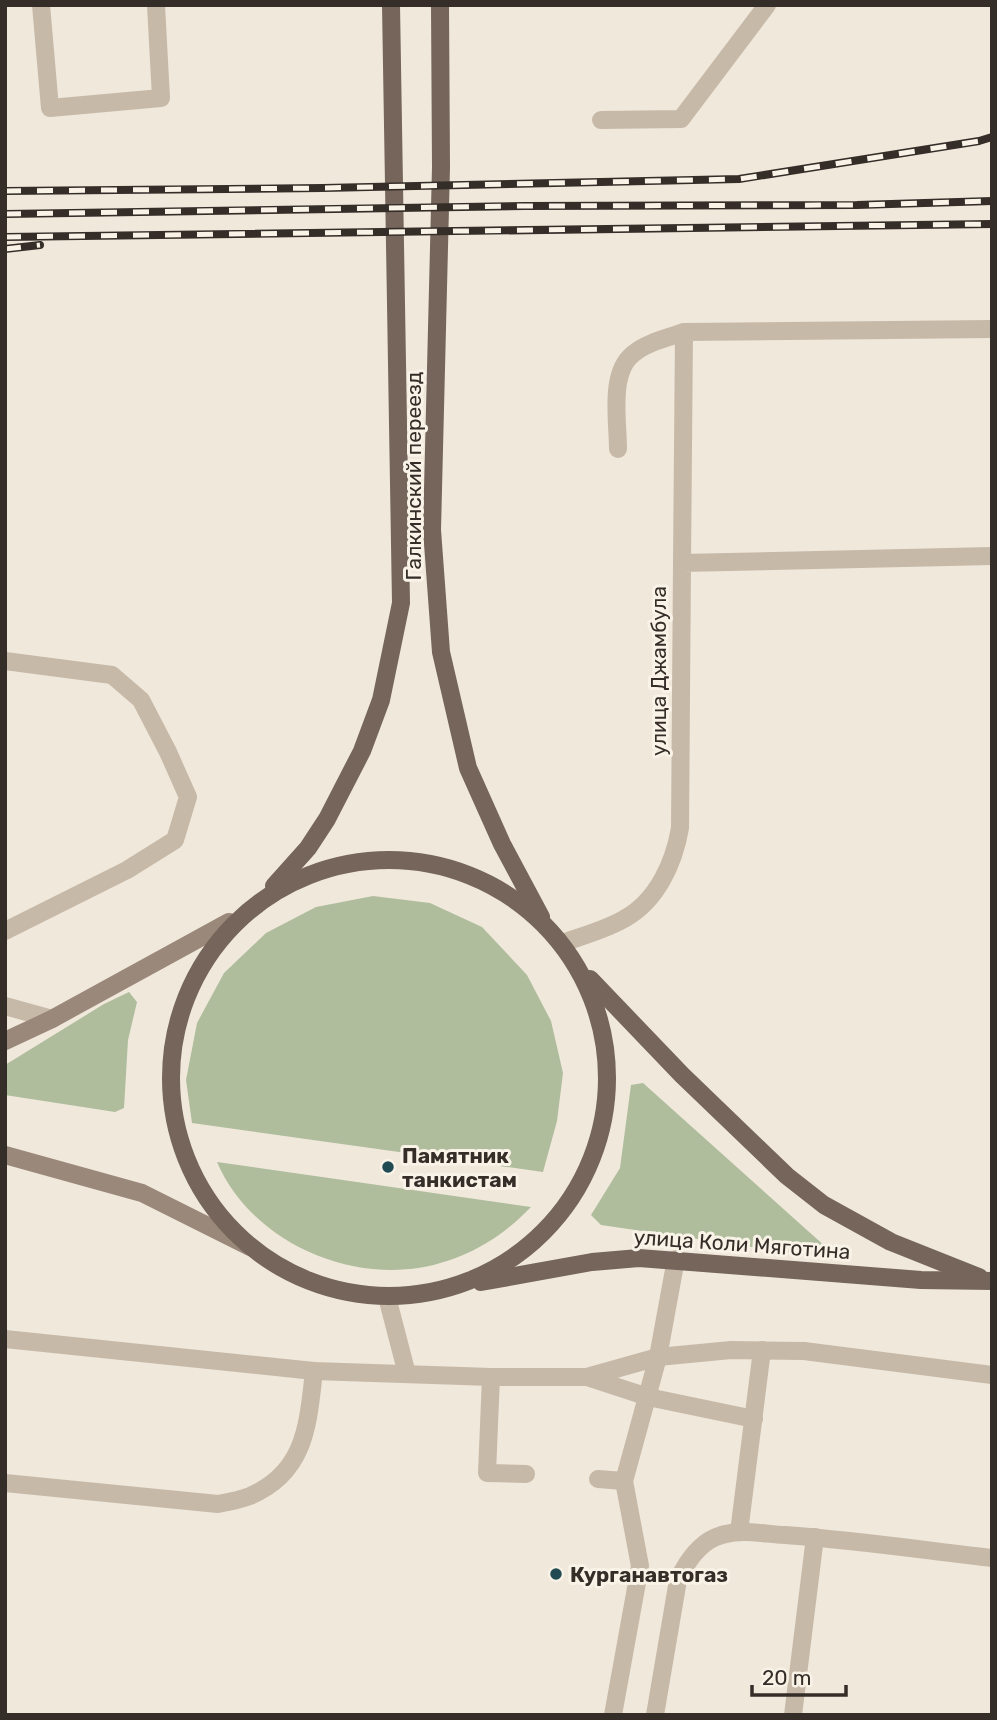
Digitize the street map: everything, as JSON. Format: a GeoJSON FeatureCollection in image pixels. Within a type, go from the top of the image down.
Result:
{"type":"FeatureCollection","features":[{"type":"Feature","properties":{"kind":"main road"},"geometry":{"type":"LineString","coordinates":[[263,899],[308,848],[327,819],[362,751],[381,701],[401,603],[391,5]]}},
{"type":"Feature","properties":{"kind":"main road","name":"Галкинский переезд"},"geometry":{"type":"LineString","coordinates":[[440,5],[441,167],[432,530],[441,652],[468,768],[502,844],[546,926]]}},
{"type":"Feature","properties":{"kind":"main road"},"geometry":{"type":"LineString","coordinates":[[5,1041],[52,1019],[229,922],[301,877],[343,864],[387,859],[431,863],[474,876],[512,897],[546,926],[562,943],[594,1000],[604,1034],[608,1070],[607,1106],[599,1141],[586,1174],[574,1195],[544,1232],[517,1255],[486,1274],[453,1287],[414,1295],[387,1297],[341,1291],[308,1281],[278,1266],[250,1247],[142,1193],[5,1155]]}},
{"type":"Feature","properties":{"kind":"main road"},"geometry":{"type":"LineString","coordinates":[[229,922],[196,975],[179,1015],[171,1056],[172,1099],[180,1141],[196,1181],[220,1216],[250,1247]]}},
{"type":"Feature","properties":{"kind":"main road","name":"улица Коли Мяготина"},"geometry":{"type":"LineString","coordinates":[[578,968],[682,1075],[787,1175],[824,1205],[891,1242],[990,1281]]}},
{"type":"Feature","properties":{"kind":"main road","name":"улица Коли Мяготина"},"geometry":{"type":"LineString","coordinates":[[453,1287],[592,1262],[639,1258],[908,1279],[990,1281]]}},
{"type":"Feature","properties":{"kind":"street"},"geometry":{"type":"LineString","coordinates":[[41,5],[50,108],[161,99],[156,5]]}},
{"type":"Feature","properties":{"kind":"street"},"geometry":{"type":"LineString","coordinates":[[601,120],[681,119],[767,5]]}},
{"type":"Feature","properties":{"kind":"street"},"geometry":{"type":"LineString","coordinates":[[618,449],[617,377],[632,354],[652,343],[684,332],[992,329]]}},
{"type":"Feature","properties":{"kind":"street"},"geometry":{"type":"LineString","coordinates":[[682,563],[684,332]]}},
{"type":"Feature","properties":{"kind":"street","name":"улица Джамбула"},"geometry":{"type":"LineString","coordinates":[[562,943],[623,920],[638,910],[652,895],[676,851],[680,828],[682,563],[992,555]]}},
{"type":"Feature","properties":{"kind":"street"},"geometry":{"type":"LineString","coordinates":[[5,661],[112,675],[141,700],[188,797],[175,840],[127,870],[5,931]]}},
{"type":"Feature","properties":{"kind":"street"},"geometry":{"type":"LineString","coordinates":[[5,1006],[52,1019]]}},
{"type":"Feature","properties":{"kind":"street"},"geometry":{"type":"LineString","coordinates":[[613,1715],[640,1566],[624,1482],[658,1357],[676,1259]]}},
{"type":"Feature","properties":{"kind":"street"},"geometry":{"type":"LineString","coordinates":[[387,1297],[407,1374]]}},
{"type":"Feature","properties":{"kind":"street"},"geometry":{"type":"LineString","coordinates":[[5,1339],[314,1371],[491,1377],[587,1377],[658,1357],[699,1352],[762,1350],[804,1352],[992,1375]]}},
{"type":"Feature","properties":{"kind":"street"},"geometry":{"type":"LineString","coordinates":[[739,1532],[762,1350]]}},
{"type":"Feature","properties":{"kind":"street"},"geometry":{"type":"LineString","coordinates":[[5,1483],[218,1504],[251,1495],[283,1475],[298,1454],[307,1430],[314,1371]]}},
{"type":"Feature","properties":{"kind":"street"},"geometry":{"type":"LineString","coordinates":[[491,1377],[487,1473],[526,1474]]}},
{"type":"Feature","properties":{"kind":"street"},"geometry":{"type":"LineString","coordinates":[[587,1377],[648,1397],[754,1419]]}},
{"type":"Feature","properties":{"kind":"street"},"geometry":{"type":"LineString","coordinates":[[598,1479],[624,1482]]}},
{"type":"Feature","properties":{"kind":"street"},"geometry":{"type":"LineString","coordinates":[[655,1715],[678,1580],[699,1548],[716,1537],[739,1532],[992,1558]]}},
{"type":"Feature","properties":{"kind":"street"},"geometry":{"type":"LineString","coordinates":[[793,1715],[815,1538]]}},
{"type":"Feature","properties":{"kind":"green space"},"geometry":{"type":"Polygon","coordinates":[[[373,896],[430,903],[482,927],[527,975],[551,1021],[563,1073],[557,1121],[543,1172],[192,1123],[186,1080],[197,1023],[224,973],[266,933],[316,907],[373,896]]]}},
{"type":"Feature","properties":{"kind":"green space"},"geometry":{"type":"Polygon","coordinates":[[[129,992],[137,1002],[128,1040],[124,1108],[115,1112],[5,1095],[5,1065],[104,1004],[129,992]]]}},
{"type":"Feature","properties":{"kind":"green space"},"geometry":{"type":"Polygon","coordinates":[[[643,1083],[827,1248],[828,1258],[601,1225],[591,1215],[620,1168],[631,1085],[643,1083]]]}},
{"type":"Feature","properties":{"kind":"green space"},"geometry":{"type":"Polygon","coordinates":[[[217,1162],[531,1207],[492,1239],[459,1257],[414,1269],[380,1270],[346,1265],[314,1254],[283,1238],[256,1217],[234,1192],[217,1162]]]}},
{"type":"Feature","properties":{"kind":"railway"},"geometry":{"type":"LineString","coordinates":[[5,191],[323,188],[739,179],[992,137]]}},
{"type":"Feature","properties":{"kind":"railway"},"geometry":{"type":"LineString","coordinates":[[5,214],[525,206],[857,205],[992,201]]}},
{"type":"Feature","properties":{"kind":"railway"},"geometry":{"type":"LineString","coordinates":[[5,237],[992,224]]}},
{"type":"Feature","properties":{"kind":"railway"},"geometry":{"type":"LineString","coordinates":[[5,249],[40,245]]}},
{"type":"Feature","properties":{"kind":"place","name":"Памятник танкистам"},"geometry":{"type":"Point","coordinates":[388,1167]}},
{"type":"Feature","properties":{"kind":"place","name":"Курганавтогаз"},"geometry":{"type":"Point","coordinates":[556,1574]}}]}
